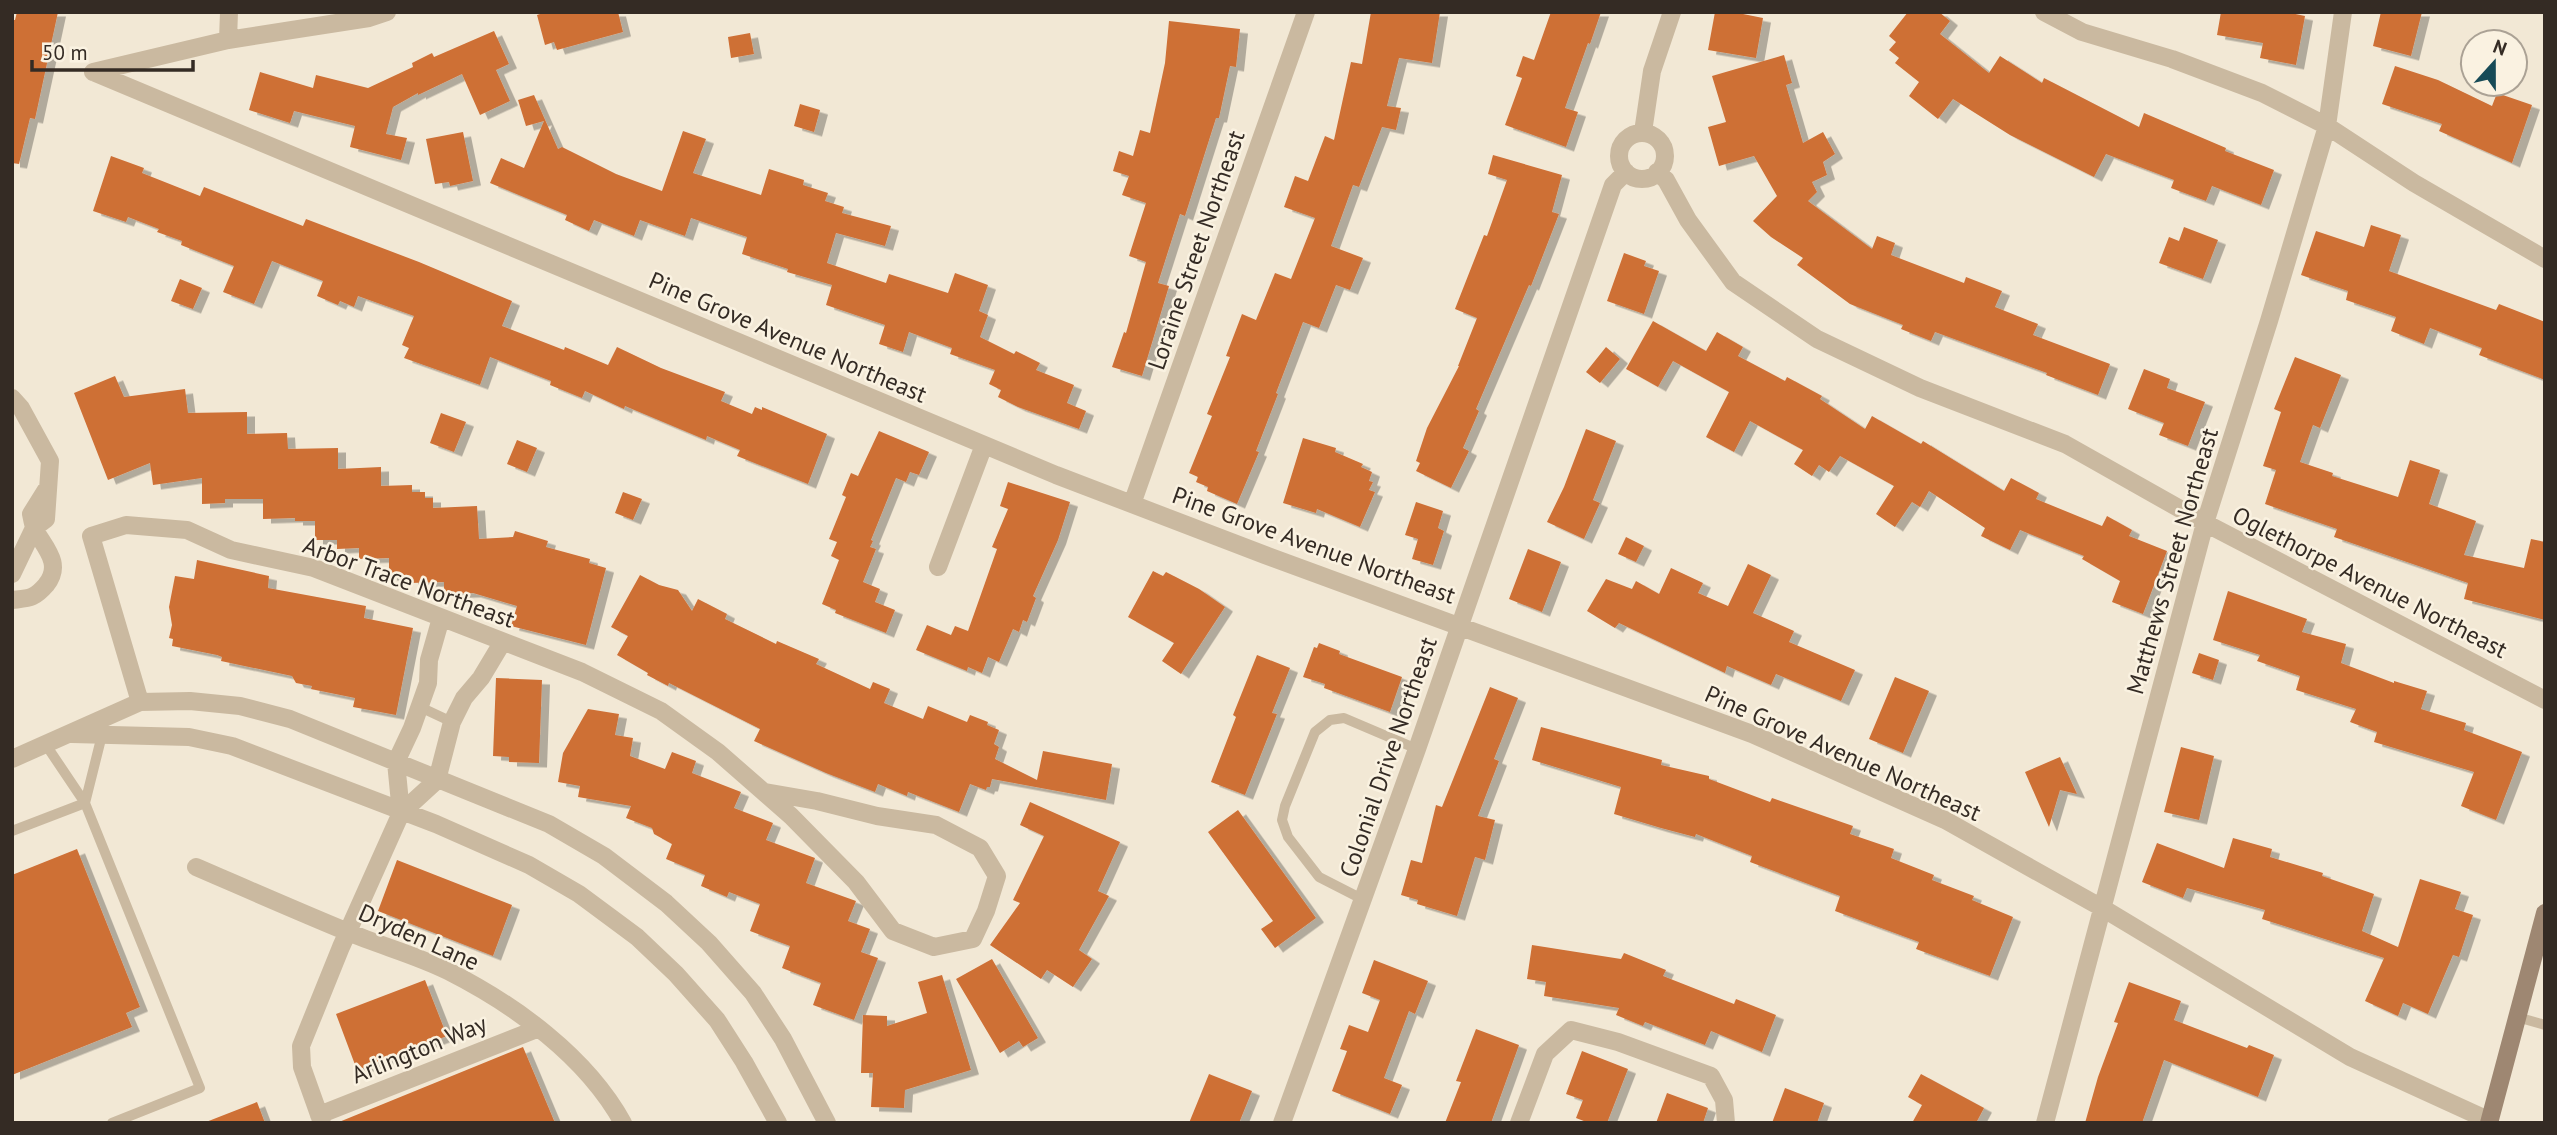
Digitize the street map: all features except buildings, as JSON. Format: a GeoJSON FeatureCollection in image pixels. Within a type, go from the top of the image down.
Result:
{"type":"FeatureCollection","features":[{"type":"Feature","properties":{"kind":"main road"},"geometry":{"type":"LineString","coordinates":[[2489,1122],[2545,913]]}},
{"type":"Feature","properties":{"kind":"street"},"geometry":{"type":"LineString","coordinates":[[229,12],[228,40],[369,18],[387,12]]}},
{"type":"Feature","properties":{"kind":"street","name":"Loraine Street Northeast"},"geometry":{"type":"LineString","coordinates":[[1132,504],[1306,12]]}},
{"type":"Feature","properties":{"kind":"street"},"geometry":{"type":"LineString","coordinates":[[1643,132],[1652,71],[1672,12]]}},
{"type":"Feature","properties":{"kind":"street"},"geometry":{"type":"LineString","coordinates":[[2044,12],[2082,32],[2172,59],[2262,93],[2326,126],[2426,190],[2545,259]]}},
{"type":"Feature","properties":{"kind":"street","name":"Matthews Street Northeast"},"geometry":{"type":"LineString","coordinates":[[2045,1123],[2205,523],[2269,321],[2326,126],[2343,12]]}},
{"type":"Feature","properties":{"kind":"street","name":"Pine Grove Avenue Northeast"},"geometry":{"type":"LineString","coordinates":[[228,40],[93,72],[984,445],[1265,555],[1752,734],[1945,820],[2104,909],[2350,1057],[2489,1122]]}},
{"type":"Feature","properties":{"kind":"street"},"geometry":{"type":"LineString","coordinates":[[1643,132],[1655,137],[1663,149],[1663,163],[1657,172],[1640,178],[1626,172],[1619,158],[1619,150],[1628,138],[1643,132]]}},
{"type":"Feature","properties":{"kind":"street","name":"Colonial Drive Northeast"},"geometry":{"type":"LineString","coordinates":[[1282,1123],[1364,900],[1613,185],[1626,172]]}},
{"type":"Feature","properties":{"kind":"street","name":"Oglethorpe Avenue Northeast"},"geometry":{"type":"LineString","coordinates":[[1657,172],[1666,180],[1688,220],[1733,282],[1818,339],[1920,388],[2065,444],[2205,523],[2545,700]]}},
{"type":"Feature","properties":{"kind":"street"},"geometry":{"type":"LineString","coordinates":[[12,398],[21,408],[50,461],[46,519],[34,528],[12,574]]}},
{"type":"Feature","properties":{"kind":"street"},"geometry":{"type":"LineString","coordinates":[[938,567],[984,445]]}},
{"type":"Feature","properties":{"kind":"street","name":"Arbor Trace Northeast"},"geometry":{"type":"LineString","coordinates":[[140,702],[91,536],[126,525],[187,530],[231,550],[314,568],[582,672],[661,711],[718,752],[791,816],[856,882],[893,931],[934,947],[973,939],[998,876],[980,848],[936,825],[765,793]]}},
{"type":"Feature","properties":{"kind":"street"},"geometry":{"type":"LineString","coordinates":[[12,600],[34,597],[49,582],[54,564],[48,548],[34,528]]}},
{"type":"Feature","properties":{"kind":"street"},"geometry":{"type":"LineString","coordinates":[[401,813],[396,762],[428,683],[429,660],[441,618]]}},
{"type":"Feature","properties":{"kind":"street"},"geometry":{"type":"LineString","coordinates":[[320,1119],[302,1067],[301,1046],[401,813],[437,780],[452,722],[464,698],[481,678],[502,643]]}},
{"type":"Feature","properties":{"kind":"street"},"geometry":{"type":"LineString","coordinates":[[13,756],[46,745],[140,702],[190,701],[240,706],[290,719],[549,824],[604,856],[666,903],[709,943],[753,993],[783,1039],[827,1123]]}},
{"type":"Feature","properties":{"kind":"street"},"geometry":{"type":"LineString","coordinates":[[69,734],[189,737],[232,747],[436,824],[529,865],[579,894],[637,937],[677,974],[717,1020],[778,1123]]}},
{"type":"Feature","properties":{"kind":"street","name":"Dryden Lane"},"geometry":{"type":"LineString","coordinates":[[197,867],[447,971],[509,1008],[568,1053],[615,1108],[623,1123]]}},
{"type":"Feature","properties":{"kind":"street","name":"Arlington Way"},"geometry":{"type":"LineString","coordinates":[[320,1119],[537,1029]]}},
{"type":"Feature","properties":{"kind":"street"},"geometry":{"type":"LineString","coordinates":[[1519,1123],[1545,1054],[1572,1031],[1618,1042],[1710,1076],[1724,1100],[1726,1123]]}},
{"type":"Feature","properties":{"kind":"lane"},"geometry":{"type":"LineString","coordinates":[[420,707],[452,722]]}},
{"type":"Feature","properties":{"kind":"lane"},"geometry":{"type":"LineString","coordinates":[[1364,900],[1319,877],[1288,836],[1282,820],[1284,806],[1315,732],[1329,720],[1344,718],[1417,749]]}},
{"type":"Feature","properties":{"kind":"lane"},"geometry":{"type":"LineString","coordinates":[[85,803],[102,735]]}},
{"type":"Feature","properties":{"kind":"lane"},"geometry":{"type":"LineString","coordinates":[[46,745],[85,803],[200,1088],[112,1123]]}},
{"type":"Feature","properties":{"kind":"lane"},"geometry":{"type":"LineString","coordinates":[[12,831],[85,803]]}},
{"type":"Feature","properties":{"kind":"lane"},"geometry":{"type":"LineString","coordinates":[[2517,1017],[2545,1025]]}}]}
